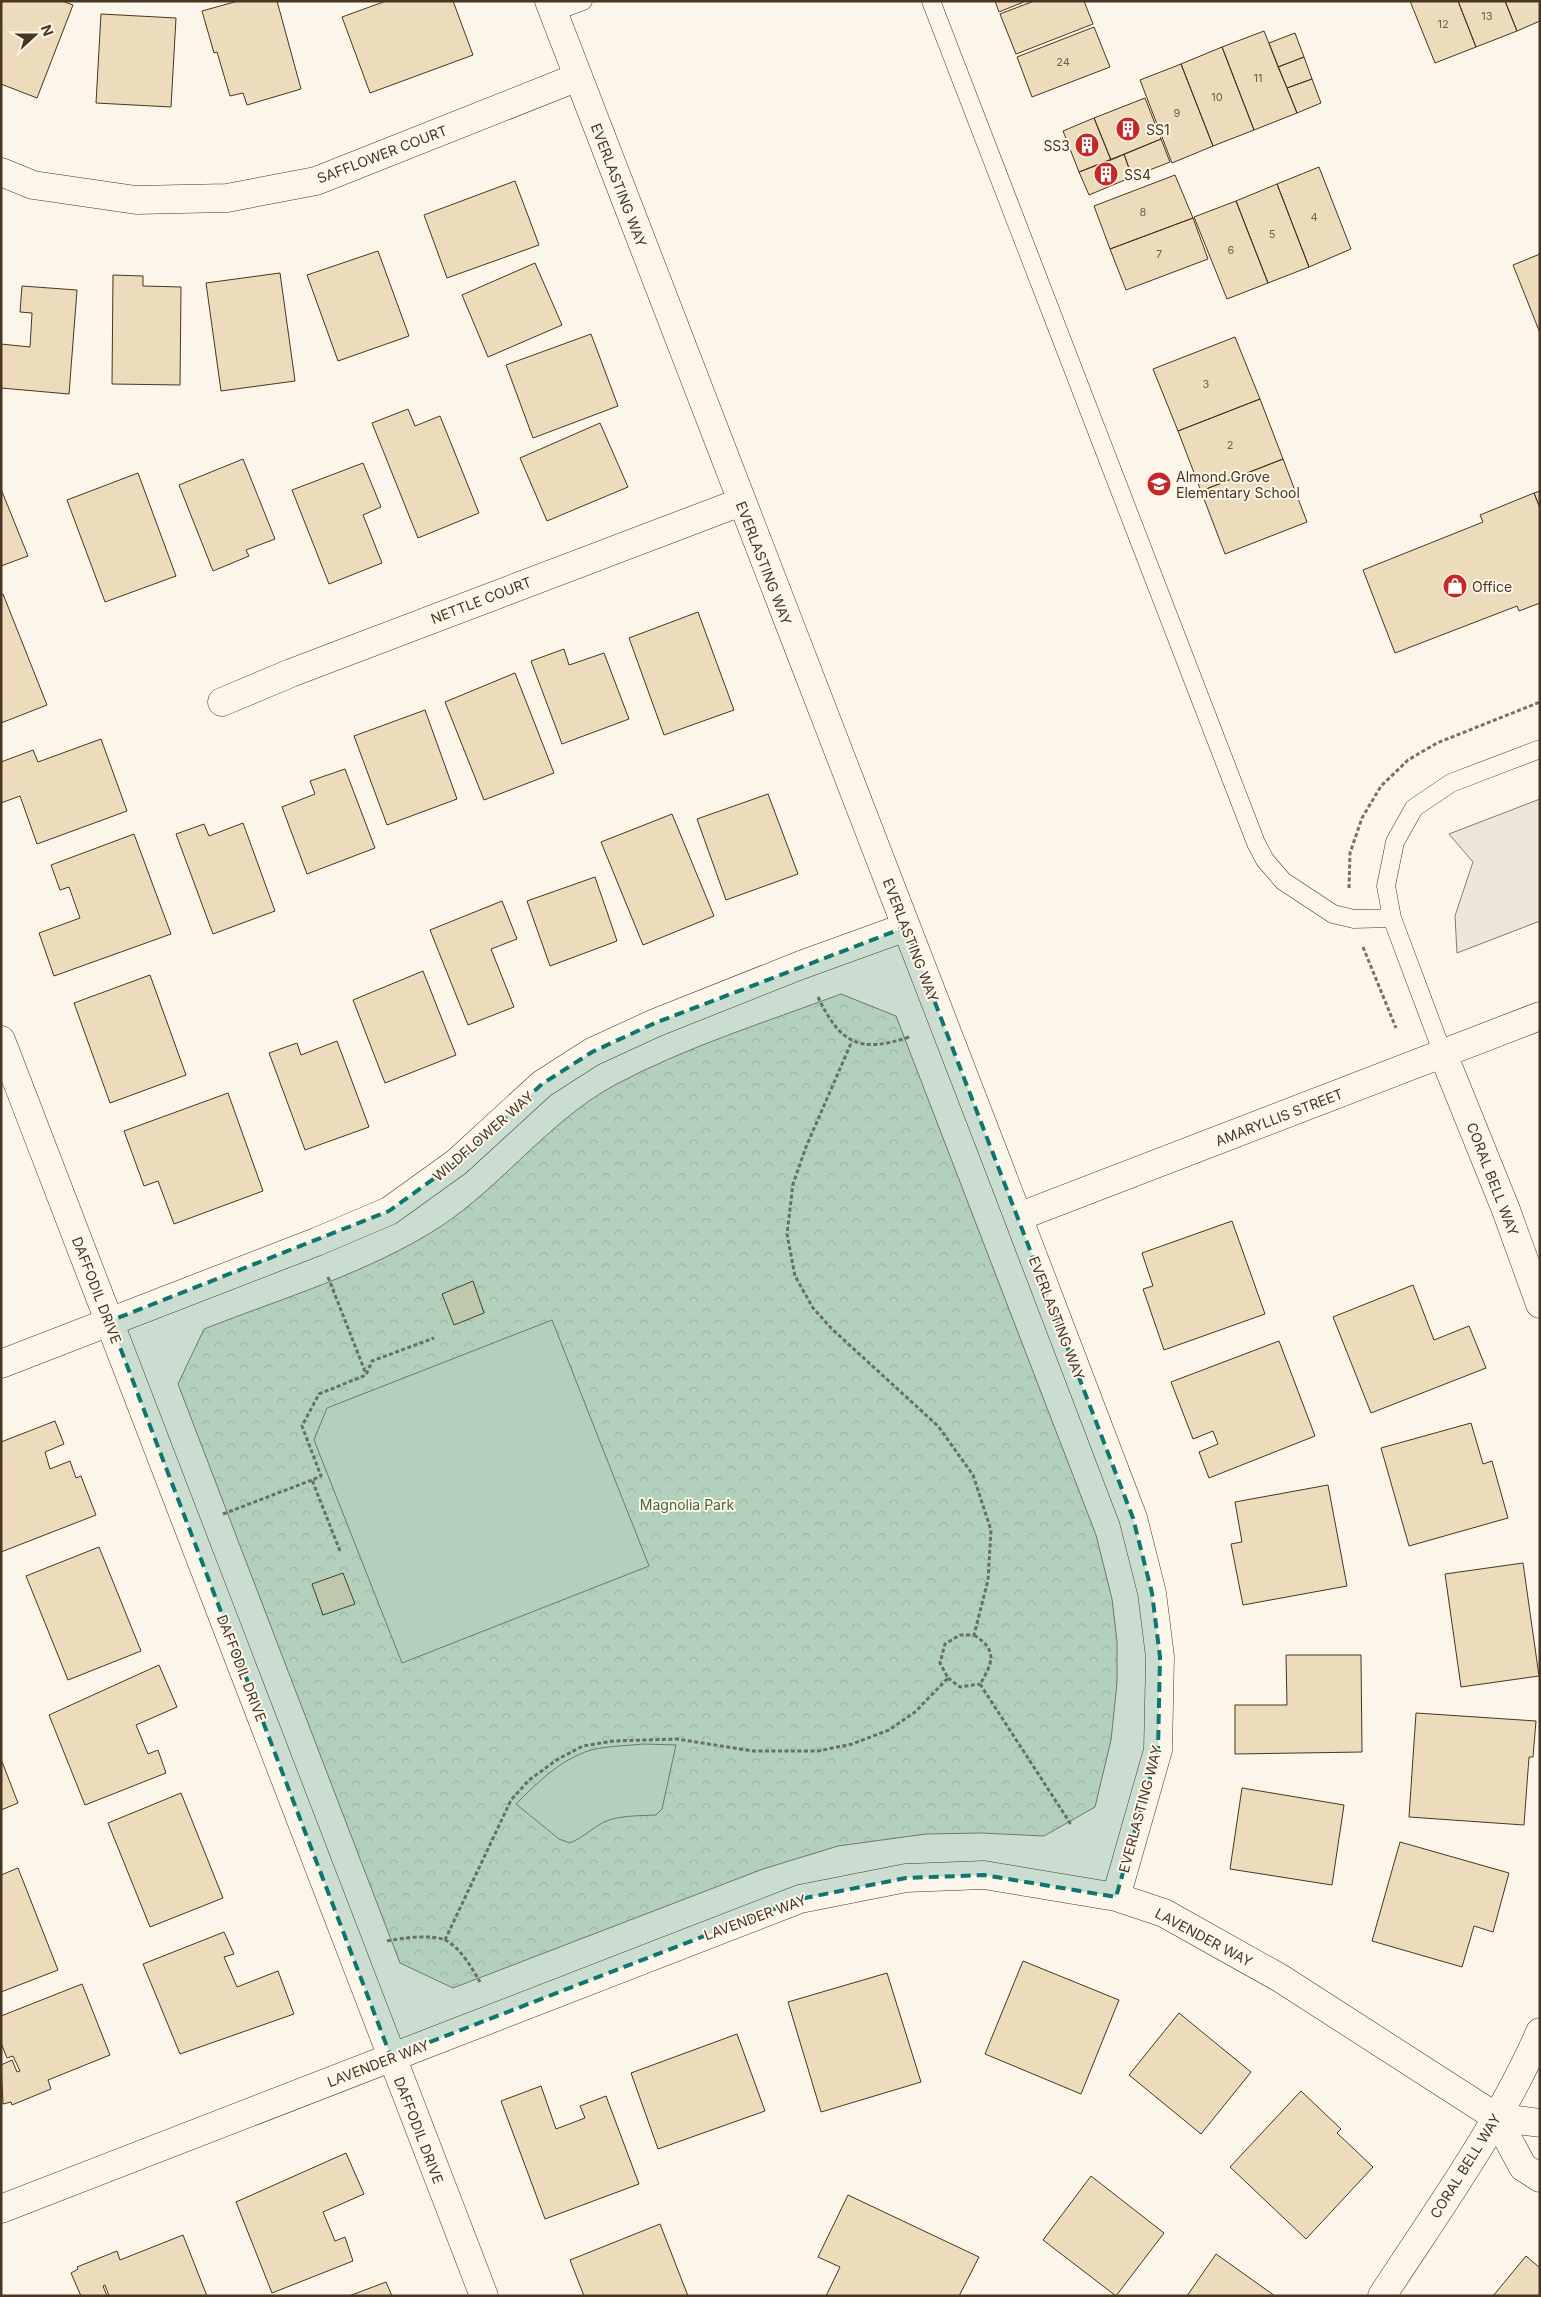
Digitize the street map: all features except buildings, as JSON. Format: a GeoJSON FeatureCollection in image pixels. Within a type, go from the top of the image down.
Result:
{"type":"FeatureCollection","features":[{"type":"Feature","properties":{"kind":"street","name":"EVERLASTING WAY"},"geometry":{"type":"LineString","coordinates":[[551,7],[1133,1518],[1152,1593],[1160,1657],[1158,1750],[1116,1897]]}},
{"type":"Feature","properties":{"kind":"street","name":"SAFFLOWER COURT"},"geometry":{"type":"LineString","coordinates":[[1,172],[33,184],[136,200],[227,198],[316,180],[578,77]]}},
{"type":"Feature","properties":{"kind":"street","name":"NETTLE COURT"},"geometry":{"type":"LineString","coordinates":[[222,702],[310,666],[741,502]]}},
{"type":"Feature","properties":{"kind":"street","name":"WILDFLOWER WAY"},"geometry":{"type":"LineString","coordinates":[[1,1364],[110,1320],[316,1242],[389,1211],[457,1162],[542,1084],[592,1052],[655,1023],[906,926]]}},
{"type":"Feature","properties":{"kind":"street","name":"AMARYLLIS STREET"},"geometry":{"type":"LineString","coordinates":[[1018,1217],[1540,1016]]}},
{"type":"Feature","properties":{"kind":"street","name":"DAFFODIL DRIVE"},"geometry":{"type":"LineString","coordinates":[[1,1040],[484,2296]]}},
{"type":"Feature","properties":{"kind":"street","name":"CORAL BELL WAY"},"geometry":{"type":"LineString","coordinates":[[1443,1054],[1506,1210],[1540,1304]]}},
{"type":"Feature","properties":{"kind":"street","name":"LAVENDER WAY"},"geometry":{"type":"LineString","coordinates":[[1,2209],[800,1899],[906,1878],[984,1875],[1116,1897],[1164,1913],[1280,1978],[1496,2118],[1540,2123]]}},
{"type":"Feature","properties":{"kind":"street","name":"CORAL BELL WAY"},"geometry":{"type":"LineString","coordinates":[[1382,2296],[1459,2179],[1496,2118],[1540,2032]]}},
{"type":"Feature","properties":{"kind":"street","name":"LAVENDER WAY"},"geometry":{"type":"LineString","coordinates":[[1496,2118],[1523,2167],[1540,2178]]}},
{"type":"Feature","properties":{"kind":"lane"},"geometry":{"type":"LineString","coordinates":[[551,7],[583,1]]}},
{"type":"Feature","properties":{"kind":"lane"},"geometry":{"type":"LineString","coordinates":[[931,1],[1256,844],[1265,860],[1284,881],[1333,914],[1354,919],[1392,918]]}},
{"type":"Feature","properties":{"kind":"lane"},"geometry":{"type":"LineString","coordinates":[[1443,1054],[1392,918],[1386,886],[1395,842],[1414,808],[1451,783],[1540,749]]}},
{"type":"Feature","properties":{"kind":"path"},"geometry":{"type":"LineString","coordinates":[[818,997],[829,1020],[839,1032],[852,1041],[873,1045],[891,1043],[909,1037]]}},
{"type":"Feature","properties":{"kind":"path"},"geometry":{"type":"LineString","coordinates":[[852,1041],[806,1146],[793,1184],[788,1234],[796,1276],[813,1308],[832,1329],[938,1426],[973,1475],[991,1530],[988,1580],[974,1635]]}},
{"type":"Feature","properties":{"kind":"path"},"geometry":{"type":"LineString","coordinates":[[328,1277],[366,1375]]}},
{"type":"Feature","properties":{"kind":"path"},"geometry":{"type":"LineString","coordinates":[[223,1514],[321,1476],[302,1426],[319,1394],[366,1375],[372,1361],[434,1338]]}},
{"type":"Feature","properties":{"kind":"path"},"geometry":{"type":"LineString","coordinates":[[312,1480],[340,1551]]}},
{"type":"Feature","properties":{"kind":"path"},"geometry":{"type":"LineString","coordinates":[[960,1635],[974,1635],[984,1642],[991,1653],[990,1667],[980,1684],[960,1687],[948,1678],[940,1663],[946,1644],[960,1635]]}},
{"type":"Feature","properties":{"kind":"path"},"geometry":{"type":"LineString","coordinates":[[445,1940],[511,1800],[529,1780],[558,1759],[583,1746],[613,1741],[677,1740],[753,1751],[818,1751],[852,1744],[889,1730],[915,1712],[948,1678]]}},
{"type":"Feature","properties":{"kind":"path"},"geometry":{"type":"LineString","coordinates":[[980,1684],[1072,1826]]}},
{"type":"Feature","properties":{"kind":"path"},"geometry":{"type":"LineString","coordinates":[[387,1942],[406,1936],[445,1940],[466,1959],[480,1982]]}},
{"type":"Feature","properties":{"kind":"highlighted area"},"geometry":{"type":"Polygon","coordinates":[[[906,927],[1133,1518],[1152,1593],[1160,1657],[1158,1750],[1116,1897],[984,1875],[906,1878],[800,1899],[391,2057],[110,1321],[389,1211],[457,1162],[542,1084],[592,1052],[655,1023],[906,927]]]}},
{"type":"Feature","properties":{"kind":"green space","name":"Magnolia Park"},"geometry":{"type":"Polygon","coordinates":[[[841,994],[896,1016],[1096,1535],[1112,1599],[1117,1641],[1117,1683],[1111,1740],[1095,1807],[1044,1836],[981,1833],[926,1834],[838,1846],[763,1869],[453,1988],[400,1963],[178,1384],[204,1329],[325,1284],[384,1258],[440,1227],[484,1193],[567,1118],[613,1086],[696,1048],[841,994]]]}},
{"type":"Feature","properties":{"kind":"green space"},"geometry":{"type":"Polygon","coordinates":[[[552,1320],[649,1566],[402,1663],[314,1440],[327,1408],[552,1320]]]}},
{"type":"Feature","properties":{"kind":"green space"},"geometry":{"type":"Polygon","coordinates":[[[643,1744],[676,1745],[662,1809],[656,1815],[616,1818],[600,1824],[570,1843],[559,1839],[516,1804],[548,1774],[575,1756],[599,1748],[643,1744]]]}},
{"type":"Feature","properties":{"kind":"shaded area"},"geometry":{"type":"Polygon","coordinates":[[[1540,799],[1540,921],[1457,953],[1455,916],[1473,862],[1449,834],[1540,799]]]}},
{"type":"Feature","properties":{"kind":"place","name":"SS1"},"geometry":{"type":"Point","coordinates":[1128,129]}},
{"type":"Feature","properties":{"kind":"place","name":"SS3"},"geometry":{"type":"Point","coordinates":[1087,145]}},
{"type":"Feature","properties":{"kind":"place","name":"SS4"},"geometry":{"type":"Point","coordinates":[1106,174]}},
{"type":"Feature","properties":{"kind":"place","name":"Almond Grove Elementary School"},"geometry":{"type":"Point","coordinates":[1159,484]}},
{"type":"Feature","properties":{"kind":"place","name":"Office"},"geometry":{"type":"Point","coordinates":[1455,586]}}]}
